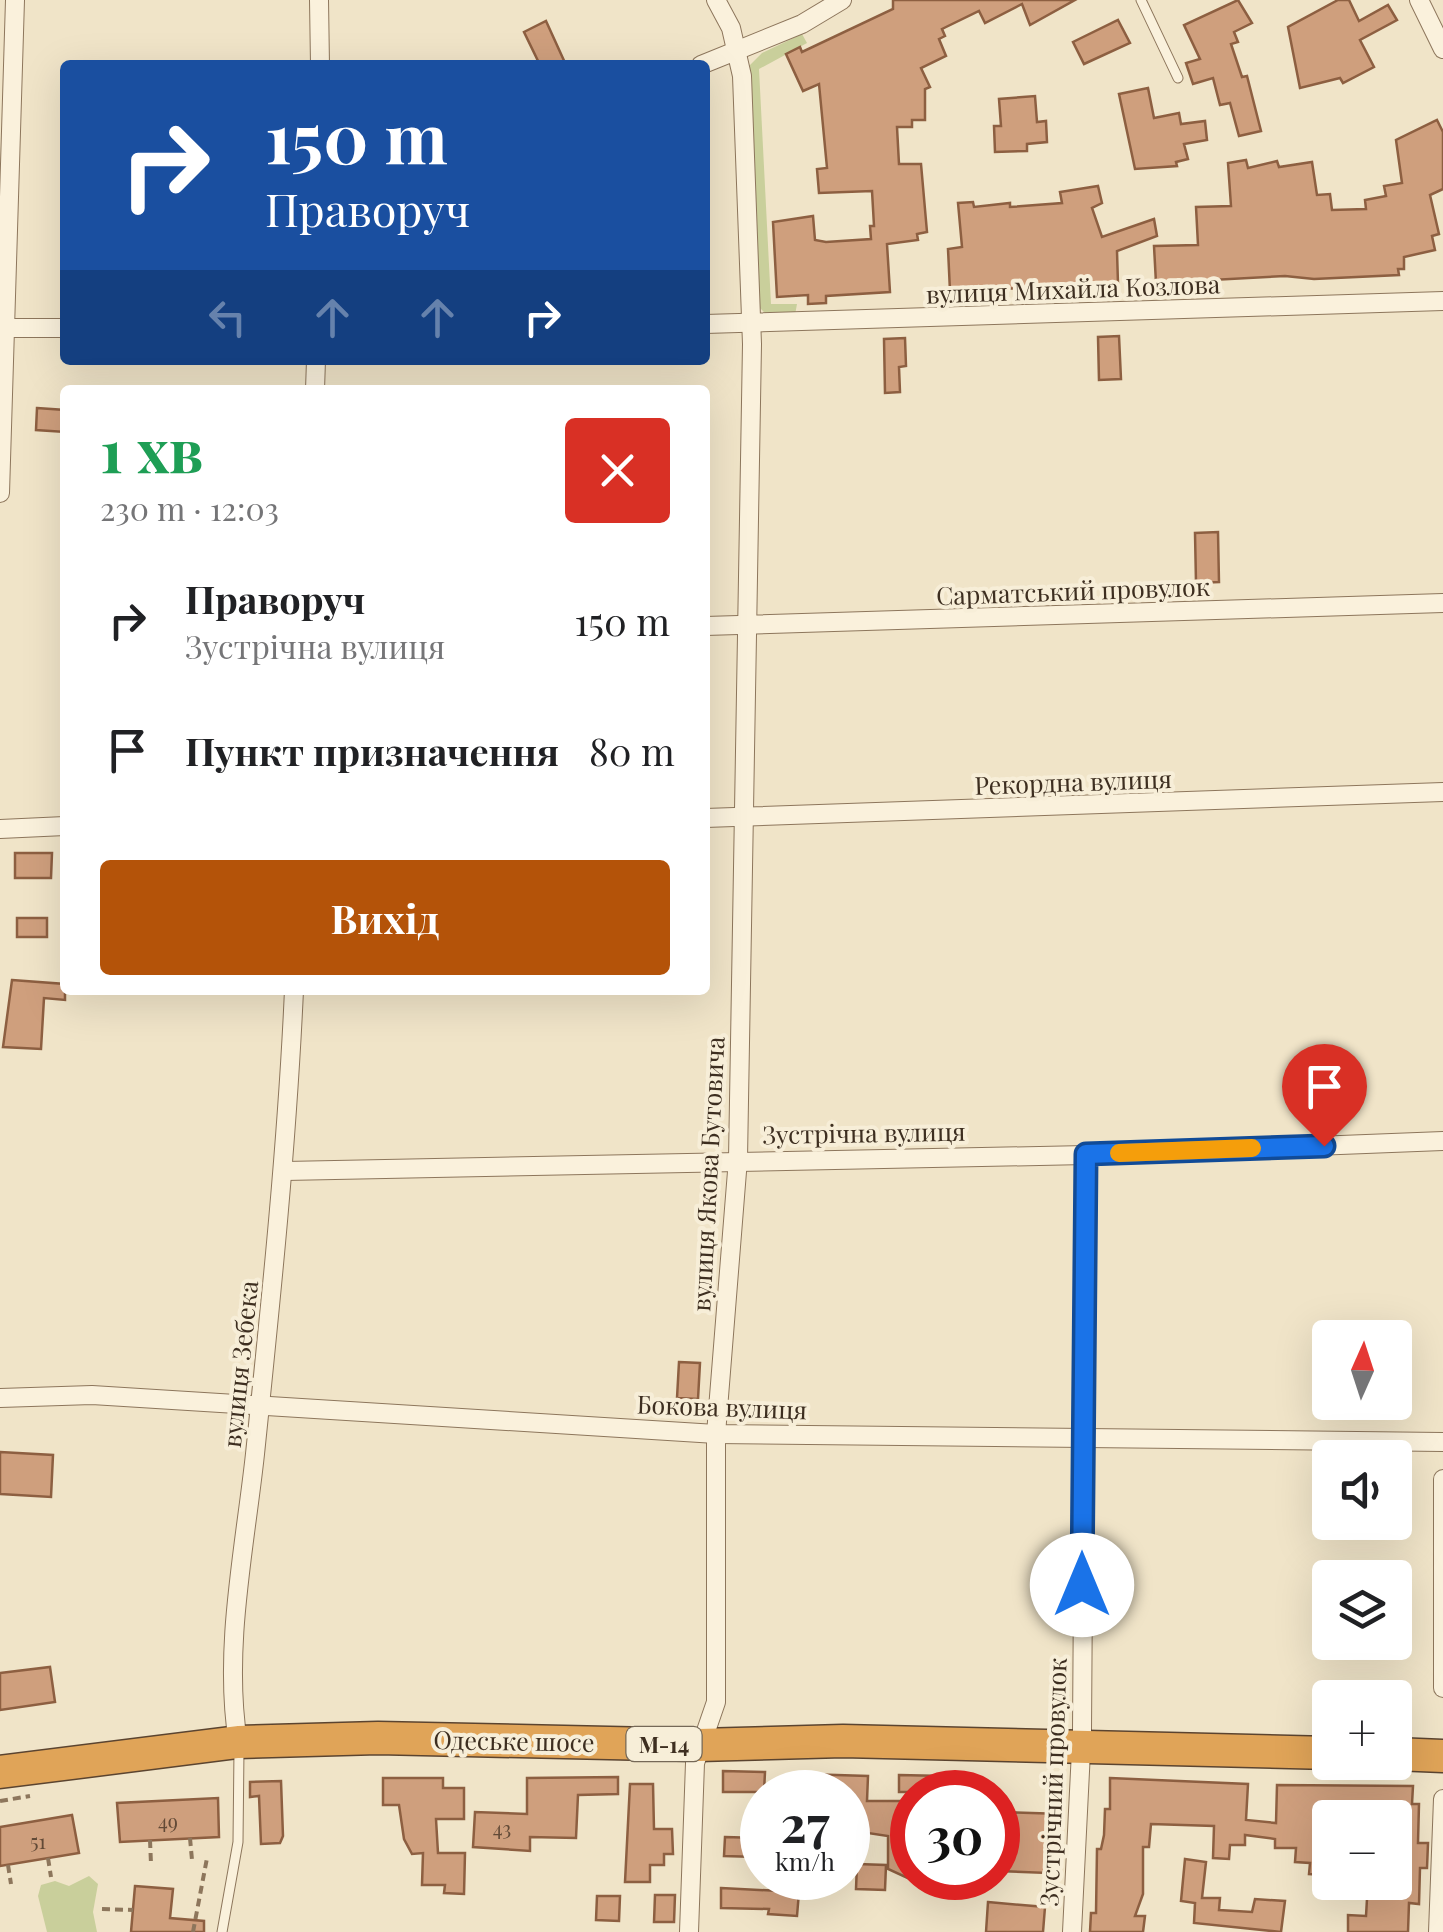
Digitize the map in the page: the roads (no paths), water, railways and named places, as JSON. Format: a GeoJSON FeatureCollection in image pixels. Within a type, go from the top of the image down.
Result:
{"type":"FeatureCollection","features":[{"type":"Feature","properties":{"kind":"highway","name":"Одеське шосе"},"geometry":{"type":"LineString","coordinates":[[0,1772],[238,1742],[458,1738],[699,1746],[843,1741],[1312,1752]]}},
{"type":"Feature","properties":{"kind":"highway"},"geometry":{"type":"LineString","coordinates":[[1412,1755],[1443,1756]]}},
{"type":"Feature","properties":{"kind":"street"},"geometry":{"type":"LineString","coordinates":[[0,492],[15,0]]}},
{"type":"Feature","properties":{"kind":"street"},"geometry":{"type":"LineString","coordinates":[[319,0],[320,60]]}},
{"type":"Feature","properties":{"kind":"street","name":"вулиця Якова Бутовича"},"geometry":{"type":"LineString","coordinates":[[689,1932],[699,1746],[716,1702],[716,1434],[738,1159],[751,323],[742,76],[731,28],[716,0]]}},
{"type":"Feature","properties":{"kind":"street"},"geometry":{"type":"LineString","coordinates":[[710,61],[802,24],[842,0]]}},
{"type":"Feature","properties":{"kind":"street"},"geometry":{"type":"LineString","coordinates":[[1420,0],[1443,48]]}},
{"type":"Feature","properties":{"kind":"street","name":"вулиця Михайла Козлова"},"geometry":{"type":"LineString","coordinates":[[710,324],[1443,301]]}},
{"type":"Feature","properties":{"kind":"street"},"geometry":{"type":"LineString","coordinates":[[4,327],[60,328]]}},
{"type":"Feature","properties":{"kind":"street","name":"Сарматський провулок"},"geometry":{"type":"LineString","coordinates":[[710,626],[1443,602]]}},
{"type":"Feature","properties":{"kind":"street","name":"Рекордна вулиця"},"geometry":{"type":"LineString","coordinates":[[710,818],[1443,792]]}},
{"type":"Feature","properties":{"kind":"street"},"geometry":{"type":"LineString","coordinates":[[0,829],[60,826]]}},
{"type":"Feature","properties":{"kind":"street","name":"вулиця Зебека"},"geometry":{"type":"LineString","coordinates":[[238,1742],[234,1712],[238,1615],[285,1171],[294,995]]}},
{"type":"Feature","properties":{"kind":"street","name":"Зустрічна вулиця"},"geometry":{"type":"LineString","coordinates":[[285,1171],[1086,1154],[1443,1141]]}},
{"type":"Feature","properties":{"kind":"street","name":"Зустрічний провулок"},"geometry":{"type":"LineString","coordinates":[[1072,1932],[1081,1746],[1086,1154]]}},
{"type":"Feature","properties":{"kind":"street","name":"Бокова вулиця"},"geometry":{"type":"LineString","coordinates":[[0,1398],[92,1394],[716,1434],[1443,1442]]}},
{"type":"Feature","properties":{"kind":"street"},"geometry":{"type":"LineString","coordinates":[[1443,1479],[1443,1688]]}},
{"type":"Feature","properties":{"kind":"street"},"geometry":{"type":"LineString","coordinates":[[1438,1932],[1443,1798]]}},
{"type":"Feature","properties":{"kind":"lane"},"geometry":{"type":"LineString","coordinates":[[1141,0],[1178,78]]}},
{"type":"Feature","properties":{"kind":"lane"},"geometry":{"type":"LineString","coordinates":[[222,1932],[238,1842],[238,1742]]}}]}
